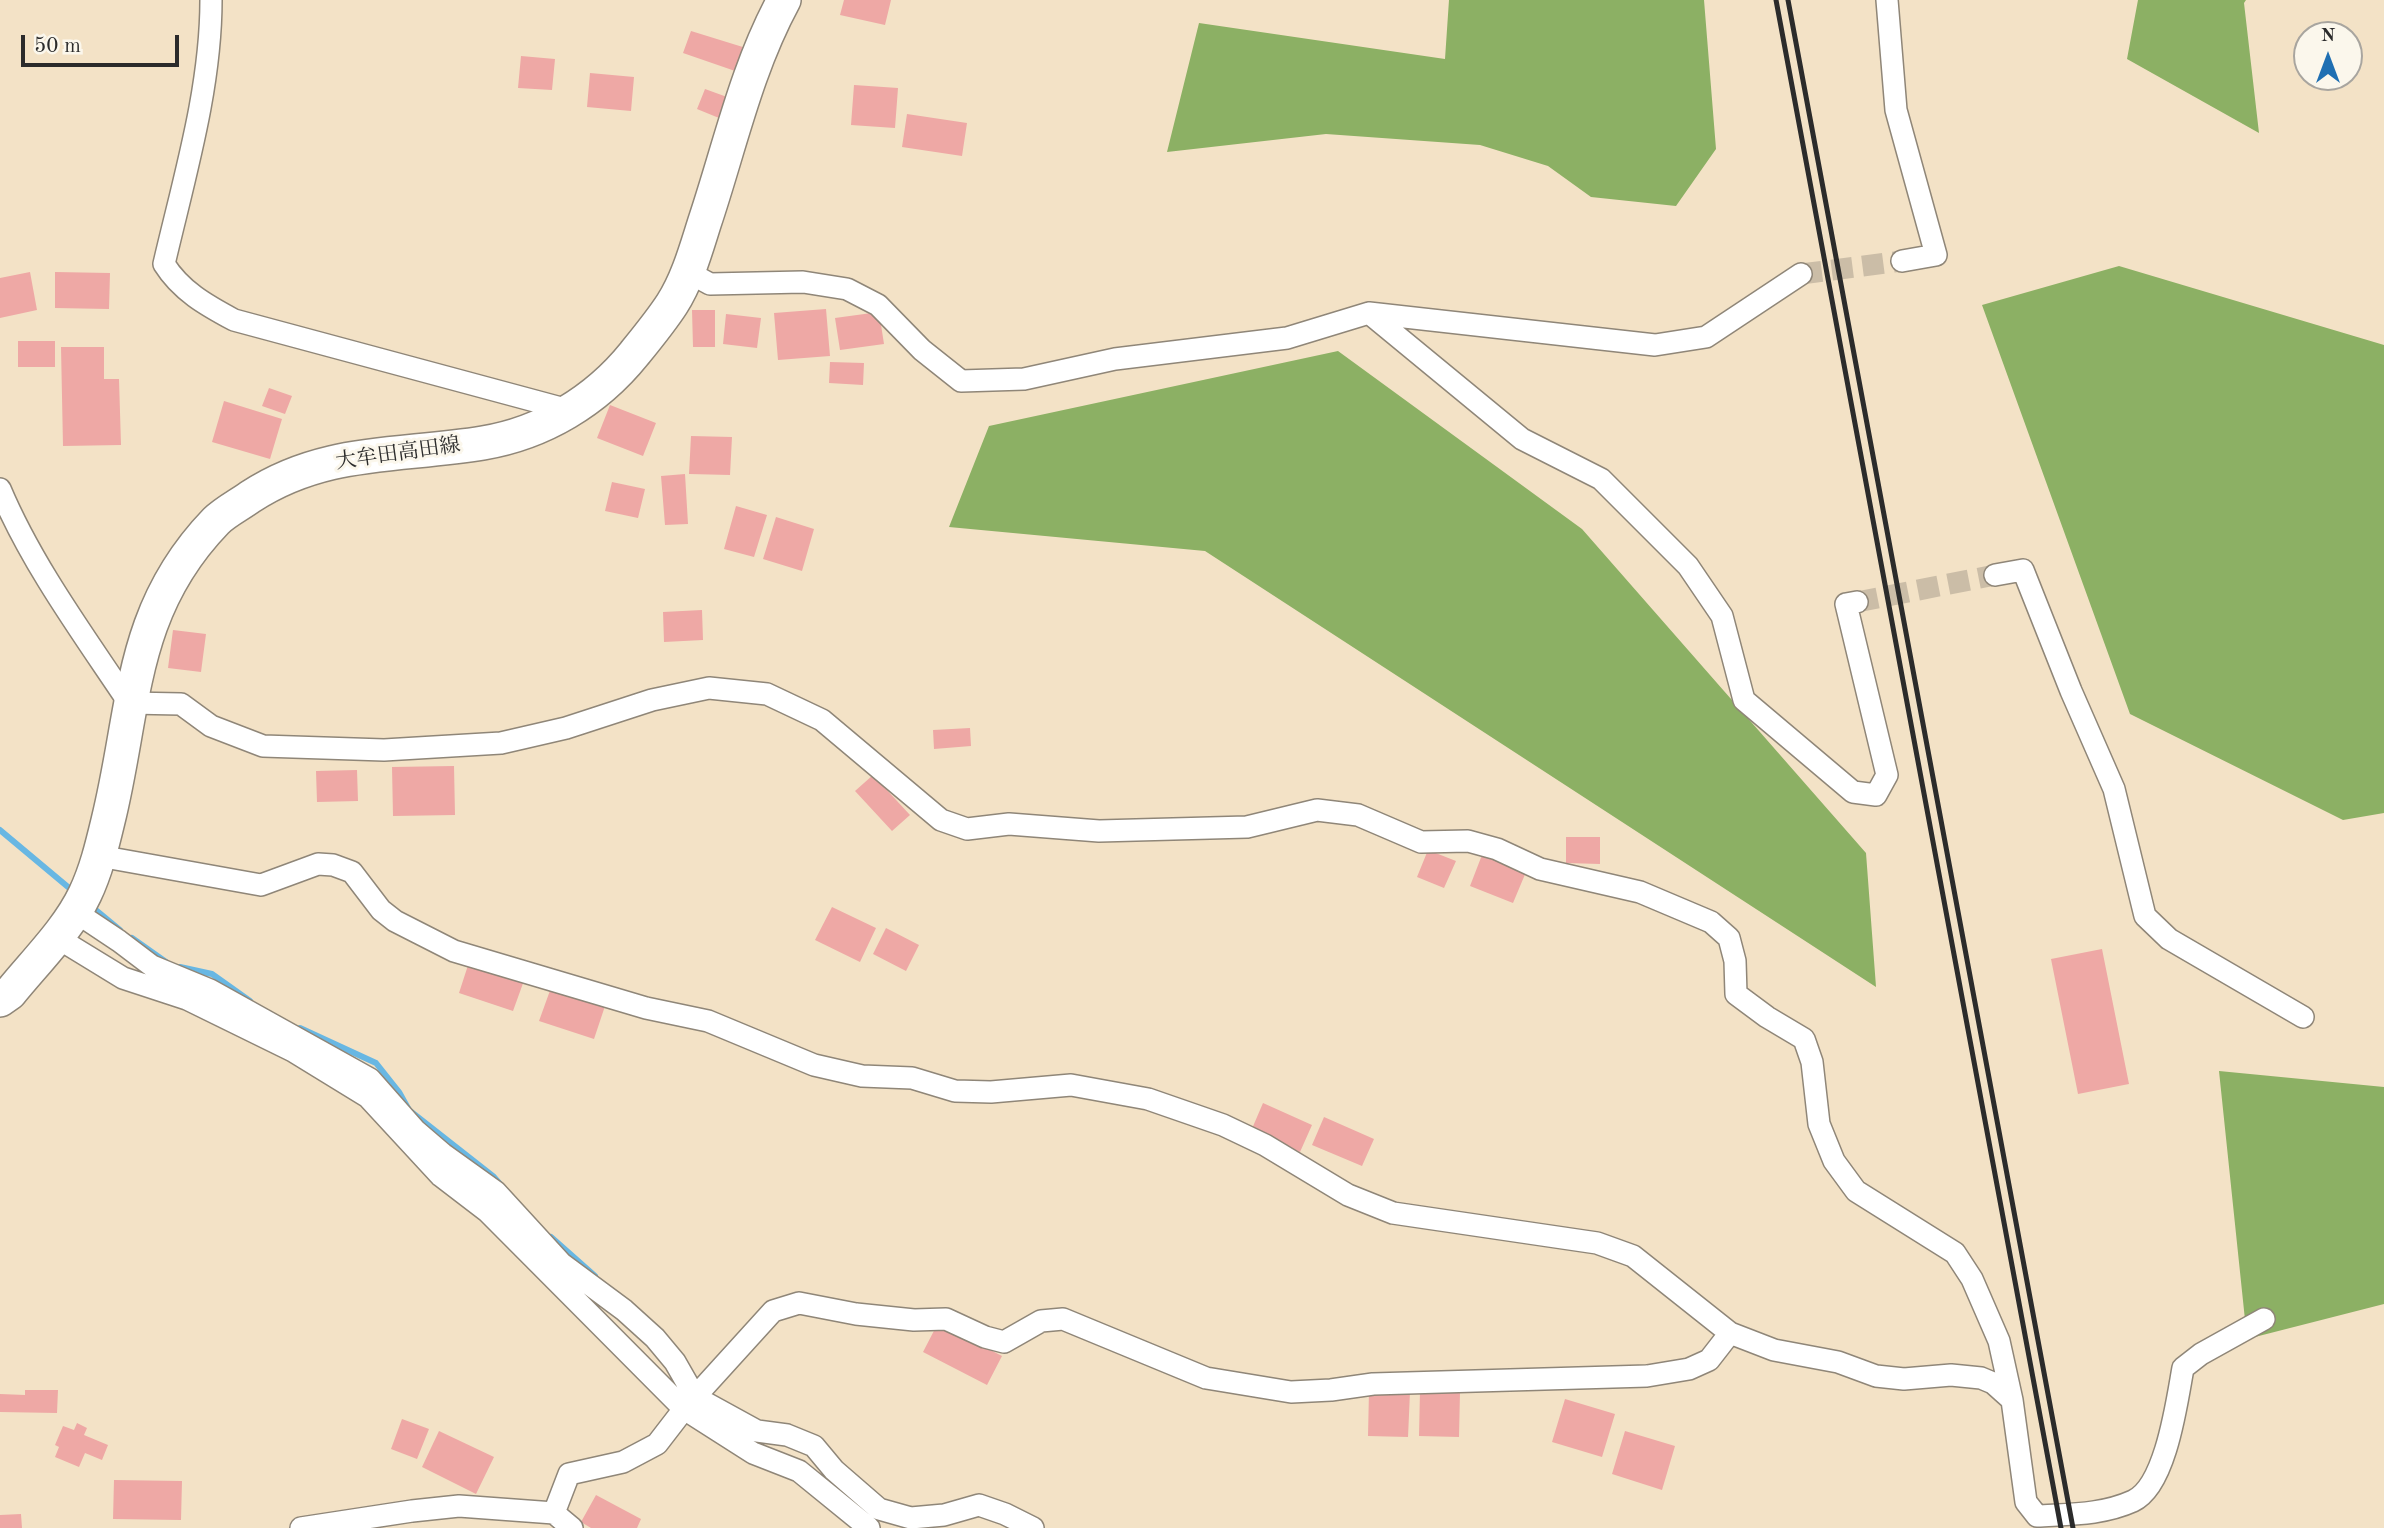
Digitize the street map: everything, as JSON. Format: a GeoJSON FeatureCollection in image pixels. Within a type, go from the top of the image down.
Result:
{"type":"FeatureCollection","features":[{"type":"Feature","properties":{"kind":"main road","name":"大牟田高田線"},"geometry":{"type":"LineString","coordinates":[[0,1000],[10,993],[85,895],[99,856],[115,793],[129,703],[144,642],[167,584],[218,518],[260,491],[294,474],[340,459],[485,443],[520,433],[572,411],[605,386],[672,304],[688,272],[748,79],[768,30],[784,0]]}},
{"type":"Feature","properties":{"kind":"street"},"geometry":{"type":"LineString","coordinates":[[211,0],[211,41],[200,109],[164,264],[174,280],[198,300],[234,320],[572,411]]}},
{"type":"Feature","properties":{"kind":"street"},"geometry":{"type":"LineString","coordinates":[[1887,0],[1896,110],[1936,255],[1902,261]]}},
{"type":"Feature","properties":{"kind":"street"},"geometry":{"type":"LineString","coordinates":[[688,272],[710,284],[803,282],[847,289],[878,305],[922,350],[961,381],[1024,379],[1115,359],[1287,338],[1369,313],[1655,345],[1706,337],[1801,274]]}},
{"type":"Feature","properties":{"kind":"street"},"geometry":{"type":"LineString","coordinates":[[1369,313],[1522,439],[1601,479],[1688,566],[1722,616],[1744,700],[1853,792],[1875,795],[1887,775],[1846,604],[1857,602]]}},
{"type":"Feature","properties":{"kind":"street"},"geometry":{"type":"LineString","coordinates":[[0,489],[56,592],[129,703],[180,704],[211,726],[263,746],[384,750],[501,743],[566,728],[652,700],[709,688],[767,694],[822,720],[941,820],[967,829],[1009,824],[1099,831],[1247,827],[1317,810],[1358,815],[1420,842],[1468,841],[1497,849],[1540,869],[1640,892],[1711,922],[1729,938],[1735,961],[1736,994],[1804,1039],[1812,1062],[1819,1124],[1834,1161],[1856,1191],[1955,1253],[1972,1279],[1999,1341],[2012,1400],[2026,1503],[2037,1516],[2094,1513],[2136,1500],[2159,1472],[2183,1368],[2201,1354],[2264,1319]]}},
{"type":"Feature","properties":{"kind":"street"},"geometry":{"type":"LineString","coordinates":[[1995,575],[2023,570],[2071,691],[2114,789],[2145,916],[2169,939],[2303,1017]]}},
{"type":"Feature","properties":{"kind":"street"},"geometry":{"type":"LineString","coordinates":[[99,856],[261,885],[318,864],[333,865],[352,872],[381,910],[395,921],[454,951],[646,1008],[708,1021],[814,1065],[862,1076],[912,1078],[955,1091],[991,1092],[1071,1085],[1148,1099],[1223,1125],[1265,1145],[1348,1195],[1393,1213],[1597,1243],[1633,1256],[1730,1333],[1774,1350],[1838,1362],[1876,1376],[1904,1379],[1951,1375],[1981,1378],[1993,1383],[2012,1400]]}},
{"type":"Feature","properties":{"kind":"street"},"geometry":{"type":"LineString","coordinates":[[65,924],[120,941],[152,966],[210,990],[370,1079],[415,1130],[496,1192],[562,1264],[624,1310],[655,1338],[675,1362],[690,1403],[757,1431],[787,1435],[814,1446],[834,1469],[879,1510],[911,1518],[944,1516],[979,1505],[1032,1528]]}},
{"type":"Feature","properties":{"kind":"street"},"geometry":{"type":"LineString","coordinates":[[65,924],[123,978],[187,999],[293,1051],[368,1097],[442,1176],[488,1213],[690,1403],[753,1453],[799,1471],[869,1528]]}},
{"type":"Feature","properties":{"kind":"street"},"geometry":{"type":"LineString","coordinates":[[554,1513],[569,1474],[623,1462],[657,1444],[773,1311],[799,1303],[856,1314],[914,1320],[946,1319],[985,1337],[1004,1342],[1041,1321],[1063,1319],[1206,1378],[1291,1392],[1373,1384],[1647,1376],[1689,1369],[1709,1360],[1730,1333]]}},
{"type":"Feature","properties":{"kind":"street"},"geometry":{"type":"LineString","coordinates":[[301,1528],[458,1506],[554,1513],[572,1528]]}},
{"type":"Feature","properties":{"kind":"green space"},"geometry":{"type":"Polygon","coordinates":[[[1449,0],[1704,0],[1716,149],[1676,206],[1591,197],[1548,166],[1480,145],[1326,134],[1167,152],[1199,23],[1445,59],[1449,0]]]}},
{"type":"Feature","properties":{"kind":"green space"},"geometry":{"type":"Polygon","coordinates":[[[2138,0],[2246,0],[2244,3],[2259,133],[2127,59],[2138,0]]]}},
{"type":"Feature","properties":{"kind":"green space"},"geometry":{"type":"Polygon","coordinates":[[[2119,266],[2384,345],[2384,813],[2343,820],[2130,714],[1982,305],[2119,266]]]}},
{"type":"Feature","properties":{"kind":"green space"},"geometry":{"type":"Polygon","coordinates":[[[1338,351],[1582,529],[1866,853],[1876,987],[1205,551],[949,527],[989,426],[1338,351]]]}},
{"type":"Feature","properties":{"kind":"green space"},"geometry":{"type":"Polygon","coordinates":[[[2219,1071],[2384,1087],[2384,1304],[2247,1339],[2219,1071]]]}},
{"type":"Feature","properties":{"kind":"building"},"geometry":{"type":"Polygon","coordinates":[[[844,0],[891,0],[885,25],[840,15],[844,0]]]}},
{"type":"Feature","properties":{"kind":"building"},"geometry":{"type":"Polygon","coordinates":[[[691,31],[746,48],[738,72],[683,53],[691,31]]]}},
{"type":"Feature","properties":{"kind":"building"},"geometry":{"type":"Polygon","coordinates":[[[521,56],[555,59],[552,90],[518,88],[521,56]]]}},
{"type":"Feature","properties":{"kind":"building"},"geometry":{"type":"Polygon","coordinates":[[[590,73],[634,77],[631,111],[587,107],[590,73]]]}},
{"type":"Feature","properties":{"kind":"building"},"geometry":{"type":"Polygon","coordinates":[[[854,85],[898,88],[895,128],[851,125],[854,85]]]}},
{"type":"Feature","properties":{"kind":"building"},"geometry":{"type":"Polygon","coordinates":[[[705,89],[727,97],[719,118],[697,109],[705,89]]]}},
{"type":"Feature","properties":{"kind":"building"},"geometry":{"type":"Polygon","coordinates":[[[907,114],[967,123],[962,156],[902,147],[907,114]]]}},
{"type":"Feature","properties":{"kind":"building"},"geometry":{"type":"Polygon","coordinates":[[[30,272],[37,310],[0,318],[0,278],[30,272]]]}},
{"type":"Feature","properties":{"kind":"building"},"geometry":{"type":"Polygon","coordinates":[[[55,272],[110,273],[109,309],[55,308],[55,272]]]}},
{"type":"Feature","properties":{"kind":"building"},"geometry":{"type":"Polygon","coordinates":[[[826,309],[830,356],[778,360],[774,313],[826,309]]]}},
{"type":"Feature","properties":{"kind":"building"},"geometry":{"type":"Polygon","coordinates":[[[692,310],[715,310],[715,347],[693,347],[692,310]]]}},
{"type":"Feature","properties":{"kind":"building"},"geometry":{"type":"Polygon","coordinates":[[[879,312],[884,344],[840,350],[835,318],[879,312]]]}},
{"type":"Feature","properties":{"kind":"building"},"geometry":{"type":"Polygon","coordinates":[[[726,314],[761,318],[757,348],[723,344],[726,314]]]}},
{"type":"Feature","properties":{"kind":"building"},"geometry":{"type":"Polygon","coordinates":[[[18,341],[55,341],[55,367],[18,367],[18,341]]]}},
{"type":"Feature","properties":{"kind":"building"},"geometry":{"type":"Polygon","coordinates":[[[61,347],[104,347],[104,379],[119,379],[121,445],[63,446],[61,347]]]}},
{"type":"Feature","properties":{"kind":"building"},"geometry":{"type":"Polygon","coordinates":[[[830,362],[864,363],[863,385],[829,383],[830,362]]]}},
{"type":"Feature","properties":{"kind":"building"},"geometry":{"type":"Polygon","coordinates":[[[269,388],[292,396],[285,414],[262,406],[269,388]]]}},
{"type":"Feature","properties":{"kind":"building"},"geometry":{"type":"Polygon","coordinates":[[[224,401],[282,419],[270,459],[212,442],[224,401]]]}},
{"type":"Feature","properties":{"kind":"building"},"geometry":{"type":"Polygon","coordinates":[[[610,405],[656,423],[643,456],[597,438],[610,405]]]}},
{"type":"Feature","properties":{"kind":"building"},"geometry":{"type":"Polygon","coordinates":[[[691,436],[732,437],[730,475],[689,474],[691,436]]]}},
{"type":"Feature","properties":{"kind":"building"},"geometry":{"type":"Polygon","coordinates":[[[685,474],[688,524],[665,525],[661,476],[685,474]]]}},
{"type":"Feature","properties":{"kind":"building"},"geometry":{"type":"Polygon","coordinates":[[[612,482],[645,489],[638,518],[605,511],[612,482]]]}},
{"type":"Feature","properties":{"kind":"building"},"geometry":{"type":"Polygon","coordinates":[[[736,506],[767,515],[754,557],[724,549],[736,506]]]}},
{"type":"Feature","properties":{"kind":"building"},"geometry":{"type":"Polygon","coordinates":[[[776,517],[814,529],[802,571],[763,559],[776,517]]]}},
{"type":"Feature","properties":{"kind":"building"},"geometry":{"type":"Polygon","coordinates":[[[702,610],[703,640],[664,642],[663,612],[702,610]]]}},
{"type":"Feature","properties":{"kind":"building"},"geometry":{"type":"Polygon","coordinates":[[[173,630],[206,634],[201,672],[168,668],[173,630]]]}},
{"type":"Feature","properties":{"kind":"building"},"geometry":{"type":"Polygon","coordinates":[[[970,728],[971,746],[934,749],[933,730],[970,728]]]}},
{"type":"Feature","properties":{"kind":"building"},"geometry":{"type":"Polygon","coordinates":[[[454,766],[455,815],[393,816],[392,767],[454,766]]]}},
{"type":"Feature","properties":{"kind":"building"},"geometry":{"type":"Polygon","coordinates":[[[357,770],[358,801],[317,802],[316,771],[357,770]]]}},
{"type":"Feature","properties":{"kind":"building"},"geometry":{"type":"Polygon","coordinates":[[[873,775],[910,815],[892,831],[855,791],[873,775]]]}},
{"type":"Feature","properties":{"kind":"building"},"geometry":{"type":"Polygon","coordinates":[[[1566,837],[1600,837],[1600,864],[1566,863],[1566,837]]]}},
{"type":"Feature","properties":{"kind":"building"},"geometry":{"type":"Polygon","coordinates":[[[1428,850],[1456,861],[1444,888],[1417,877],[1428,850]]]}},
{"type":"Feature","properties":{"kind":"building"},"geometry":{"type":"Polygon","coordinates":[[[1482,855],[1526,872],[1513,903],[1470,886],[1482,855]]]}},
{"type":"Feature","properties":{"kind":"building"},"geometry":{"type":"Polygon","coordinates":[[[832,907],[876,928],[860,962],[815,940],[832,907]]]}},
{"type":"Feature","properties":{"kind":"building"},"geometry":{"type":"Polygon","coordinates":[[[886,928],[919,945],[906,971],[873,954],[886,928]]]}},
{"type":"Feature","properties":{"kind":"building"},"geometry":{"type":"Polygon","coordinates":[[[2102,949],[2129,1084],[2078,1094],[2051,959],[2102,949]]]}},
{"type":"Feature","properties":{"kind":"building"},"geometry":{"type":"Polygon","coordinates":[[[471,956],[526,975],[513,1011],[459,993],[471,956]]]}},
{"type":"Feature","properties":{"kind":"building"},"geometry":{"type":"Polygon","coordinates":[[[552,985],[606,1003],[594,1039],[539,1021],[552,985]]]}},
{"type":"Feature","properties":{"kind":"building"},"geometry":{"type":"Polygon","coordinates":[[[1263,1103],[1312,1125],[1300,1152],[1251,1131],[1263,1103]]]}},
{"type":"Feature","properties":{"kind":"building"},"geometry":{"type":"Polygon","coordinates":[[[1324,1117],[1374,1139],[1362,1166],[1312,1145],[1324,1117]]]}},
{"type":"Feature","properties":{"kind":"building"},"geometry":{"type":"Polygon","coordinates":[[[938,1323],[1002,1356],[987,1385],[923,1352],[938,1323]]]}},
{"type":"Feature","properties":{"kind":"building"},"geometry":{"type":"Polygon","coordinates":[[[25,1390],[58,1390],[57,1413],[0,1412],[0,1394],[25,1395],[25,1390]]]}},
{"type":"Feature","properties":{"kind":"building"},"geometry":{"type":"Polygon","coordinates":[[[1369,1391],[1410,1392],[1408,1437],[1368,1436],[1369,1391]]]}},
{"type":"Feature","properties":{"kind":"building"},"geometry":{"type":"Polygon","coordinates":[[[1420,1391],[1460,1392],[1459,1437],[1419,1436],[1420,1391]]]}},
{"type":"Feature","properties":{"kind":"building"},"geometry":{"type":"Polygon","coordinates":[[[1565,1399],[1615,1414],[1602,1457],[1552,1442],[1565,1399]]]}},
{"type":"Feature","properties":{"kind":"building"},"geometry":{"type":"Polygon","coordinates":[[[402,1419],[429,1429],[417,1459],[391,1449],[402,1419]]]}},
{"type":"Feature","properties":{"kind":"building"},"geometry":{"type":"Polygon","coordinates":[[[77,1423],[87,1428],[84,1435],[108,1445],[102,1460],[85,1453],[79,1467],[55,1457],[59,1447],[55,1445],[63,1426],[74,1430],[77,1423]]]}},
{"type":"Feature","properties":{"kind":"building"},"geometry":{"type":"Polygon","coordinates":[[[439,1431],[494,1457],[476,1494],[422,1467],[439,1431]]]}},
{"type":"Feature","properties":{"kind":"building"},"geometry":{"type":"Polygon","coordinates":[[[1625,1431],[1675,1446],[1662,1490],[1612,1474],[1625,1431]]]}},
{"type":"Feature","properties":{"kind":"building"},"geometry":{"type":"Polygon","coordinates":[[[114,1480],[182,1481],[181,1520],[113,1519],[114,1480]]]}},
{"type":"Feature","properties":{"kind":"building"},"geometry":{"type":"Polygon","coordinates":[[[596,1495],[641,1519],[637,1528],[591,1528],[581,1522],[596,1495]]]}},
{"type":"Feature","properties":{"kind":"building"},"geometry":{"type":"Polygon","coordinates":[[[21,1514],[22,1528],[0,1528],[0,1515],[21,1514]]]}},
{"type":"Feature","properties":{"kind":"waterway"},"geometry":{"type":"LineString","coordinates":[[0,830],[74,892]]}},
{"type":"Feature","properties":{"kind":"waterway"},"geometry":{"type":"LineString","coordinates":[[91,906],[120,930]]}},
{"type":"Feature","properties":{"kind":"waterway"},"geometry":{"type":"LineString","coordinates":[[132,938],[166,962]]}},
{"type":"Feature","properties":{"kind":"waterway"},"geometry":{"type":"LineString","coordinates":[[180,967],[212,974],[250,1001]]}},
{"type":"Feature","properties":{"kind":"waterway"},"geometry":{"type":"LineString","coordinates":[[300,1028],[376,1063],[399,1092],[409,1110],[500,1184]]}},
{"type":"Feature","properties":{"kind":"waterway"},"geometry":{"type":"LineString","coordinates":[[551,1237],[595,1276]]}},
{"type":"Feature","properties":{"kind":"tunnel"},"geometry":{"type":"LineString","coordinates":[[1801,274],[1902,261]]}},
{"type":"Feature","properties":{"kind":"tunnel"},"geometry":{"type":"LineString","coordinates":[[1857,602],[1995,575]]}},
{"type":"Feature","properties":{"kind":"railway"},"geometry":{"type":"LineString","coordinates":[[1776,0],[2061,1528]]}},
{"type":"Feature","properties":{"kind":"railway"},"geometry":{"type":"LineString","coordinates":[[1788,0],[2073,1528]]}}]}
